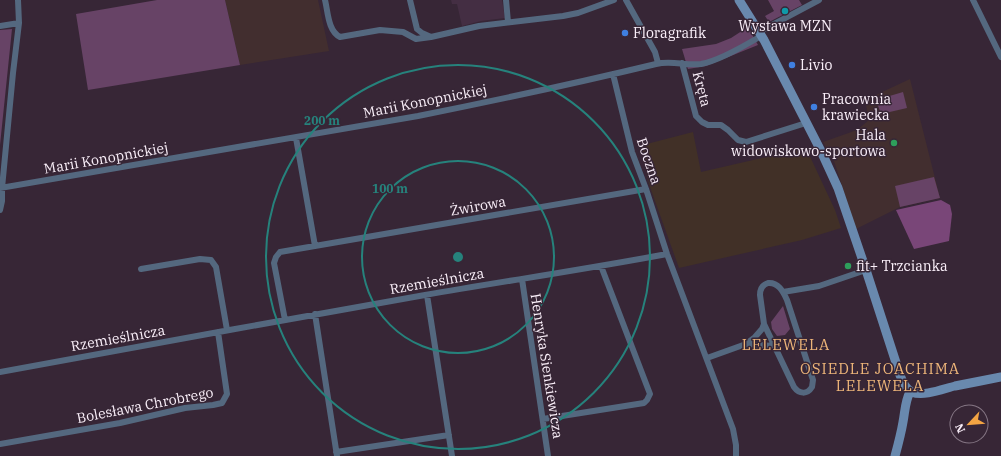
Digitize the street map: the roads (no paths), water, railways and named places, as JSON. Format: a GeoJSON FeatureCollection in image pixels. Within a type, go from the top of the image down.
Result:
{"type":"FeatureCollection","features":[{"type":"Feature","properties":{"kind":"main road"},"geometry":{"type":"LineString","coordinates":[[739,0],[760,34],[821,151],[838,188],[900,375],[906,387],[910,392],[917,394],[1001,377]]}},
{"type":"Feature","properties":{"kind":"main road"},"geometry":{"type":"LineString","coordinates":[[895,456],[908,395],[910,392]]}},
{"type":"Feature","properties":{"kind":"street"},"geometry":{"type":"LineString","coordinates":[[0,210],[18,23],[18,0]]}},
{"type":"Feature","properties":{"kind":"street"},"geometry":{"type":"LineString","coordinates":[[325,0],[332,29],[335,34],[340,37],[380,30],[403,32],[417,29]]}},
{"type":"Feature","properties":{"kind":"street"},"geometry":{"type":"LineString","coordinates":[[410,0],[417,29],[431,37]]}},
{"type":"Feature","properties":{"kind":"street"},"geometry":{"type":"LineString","coordinates":[[506,0],[508,22]]}},
{"type":"Feature","properties":{"kind":"street"},"geometry":{"type":"LineString","coordinates":[[403,32],[416,39],[431,37],[479,26],[570,15],[614,0]]}},
{"type":"Feature","properties":{"kind":"street"},"geometry":{"type":"LineString","coordinates":[[626,0],[655,52],[658,63]]}},
{"type":"Feature","properties":{"kind":"street","name":"Marii Konopnickiej"},"geometry":{"type":"LineString","coordinates":[[1,188],[418,116],[478,104],[658,63],[672,62],[683,65],[709,62],[733,51],[819,0]]}},
{"type":"Feature","properties":{"kind":"street"},"geometry":{"type":"LineString","coordinates":[[973,0],[999,47],[1001,57]]}},
{"type":"Feature","properties":{"kind":"street"},"geometry":{"type":"LineString","coordinates":[[0,26],[18,23]]}},
{"type":"Feature","properties":{"kind":"street","name":"Kręta"},"geometry":{"type":"LineString","coordinates":[[683,65],[696,116],[708,125],[720,125],[728,130],[738,140],[746,142],[801,126],[806,123]]}},
{"type":"Feature","properties":{"kind":"street","name":"Boczna"},"geometry":{"type":"LineString","coordinates":[[613,74],[632,152],[646,189],[667,254]]}},
{"type":"Feature","properties":{"kind":"street"},"geometry":{"type":"LineString","coordinates":[[296,138],[315,246]]}},
{"type":"Feature","properties":{"kind":"street","name":"Żwirowa"},"geometry":{"type":"LineString","coordinates":[[285,320],[274,263],[280,252],[646,189]]}},
{"type":"Feature","properties":{"kind":"street"},"geometry":{"type":"LineString","coordinates":[[667,254],[733,429],[736,445],[736,456]]}},
{"type":"Feature","properties":{"kind":"street","name":"Rzemieślnicza"},"geometry":{"type":"LineString","coordinates":[[0,372],[316,314],[667,254]]}},
{"type":"Feature","properties":{"kind":"street"},"geometry":{"type":"LineString","coordinates":[[141,269],[200,259],[211,260],[216,267],[227,330]]}},
{"type":"Feature","properties":{"kind":"street"},"geometry":{"type":"LineString","coordinates":[[543,419],[644,403],[650,394],[601,266]]}},
{"type":"Feature","properties":{"kind":"street"},"geometry":{"type":"LineString","coordinates":[[783,292],[819,286],[866,270]]}},
{"type":"Feature","properties":{"kind":"street","name":"Henryka Sienkiewicza"},"geometry":{"type":"LineString","coordinates":[[522,279],[548,456]]}},
{"type":"Feature","properties":{"kind":"street"},"geometry":{"type":"LineString","coordinates":[[771,282],[777,285],[787,300],[813,380],[812,387],[809,391],[802,393],[796,390],[764,324],[760,294],[762,288],[771,282]]}},
{"type":"Feature","properties":{"kind":"street"},"geometry":{"type":"LineString","coordinates":[[427,295],[452,456]]}},
{"type":"Feature","properties":{"kind":"street"},"geometry":{"type":"LineString","coordinates":[[316,314],[337,454],[449,435]]}},
{"type":"Feature","properties":{"kind":"street"},"geometry":{"type":"LineString","coordinates":[[707,358],[746,344],[755,337],[762,329],[764,324]]}},
{"type":"Feature","properties":{"kind":"street","name":"Bolesława Chrobrego"},"geometry":{"type":"LineString","coordinates":[[0,444],[120,423],[185,408],[222,403],[228,394],[218,332]]}},
{"type":"Feature","properties":{"kind":"street"},"geometry":{"type":"LineString","coordinates":[[746,344],[774,346]]}},
{"type":"Feature","properties":{"kind":"place","name":"Wystawa MZN"},"geometry":{"type":"Point","coordinates":[785,11]}},
{"type":"Feature","properties":{"kind":"place","name":"Floragrafik"},"geometry":{"type":"Point","coordinates":[625,33]}},
{"type":"Feature","properties":{"kind":"place","name":"Livio"},"geometry":{"type":"Point","coordinates":[792,65]}},
{"type":"Feature","properties":{"kind":"place","name":"Pracownia krawiecka"},"geometry":{"type":"Point","coordinates":[814,107]}},
{"type":"Feature","properties":{"kind":"place","name":"Hala widowiskowo-sportowa"},"geometry":{"type":"Point","coordinates":[894,143]}},
{"type":"Feature","properties":{"kind":"place","name":"fit+ Trzcianka"},"geometry":{"type":"Point","coordinates":[848,266]}},
{"type":"Feature","properties":{"kind":"district","name":"LELEWELA"},"geometry":{"type":"Point","coordinates":[786,344]}},
{"type":"Feature","properties":{"kind":"district","name":"OSIEDLE JOACHIMA LELEWELA"},"geometry":{"type":"Point","coordinates":[880,376]}}]}
